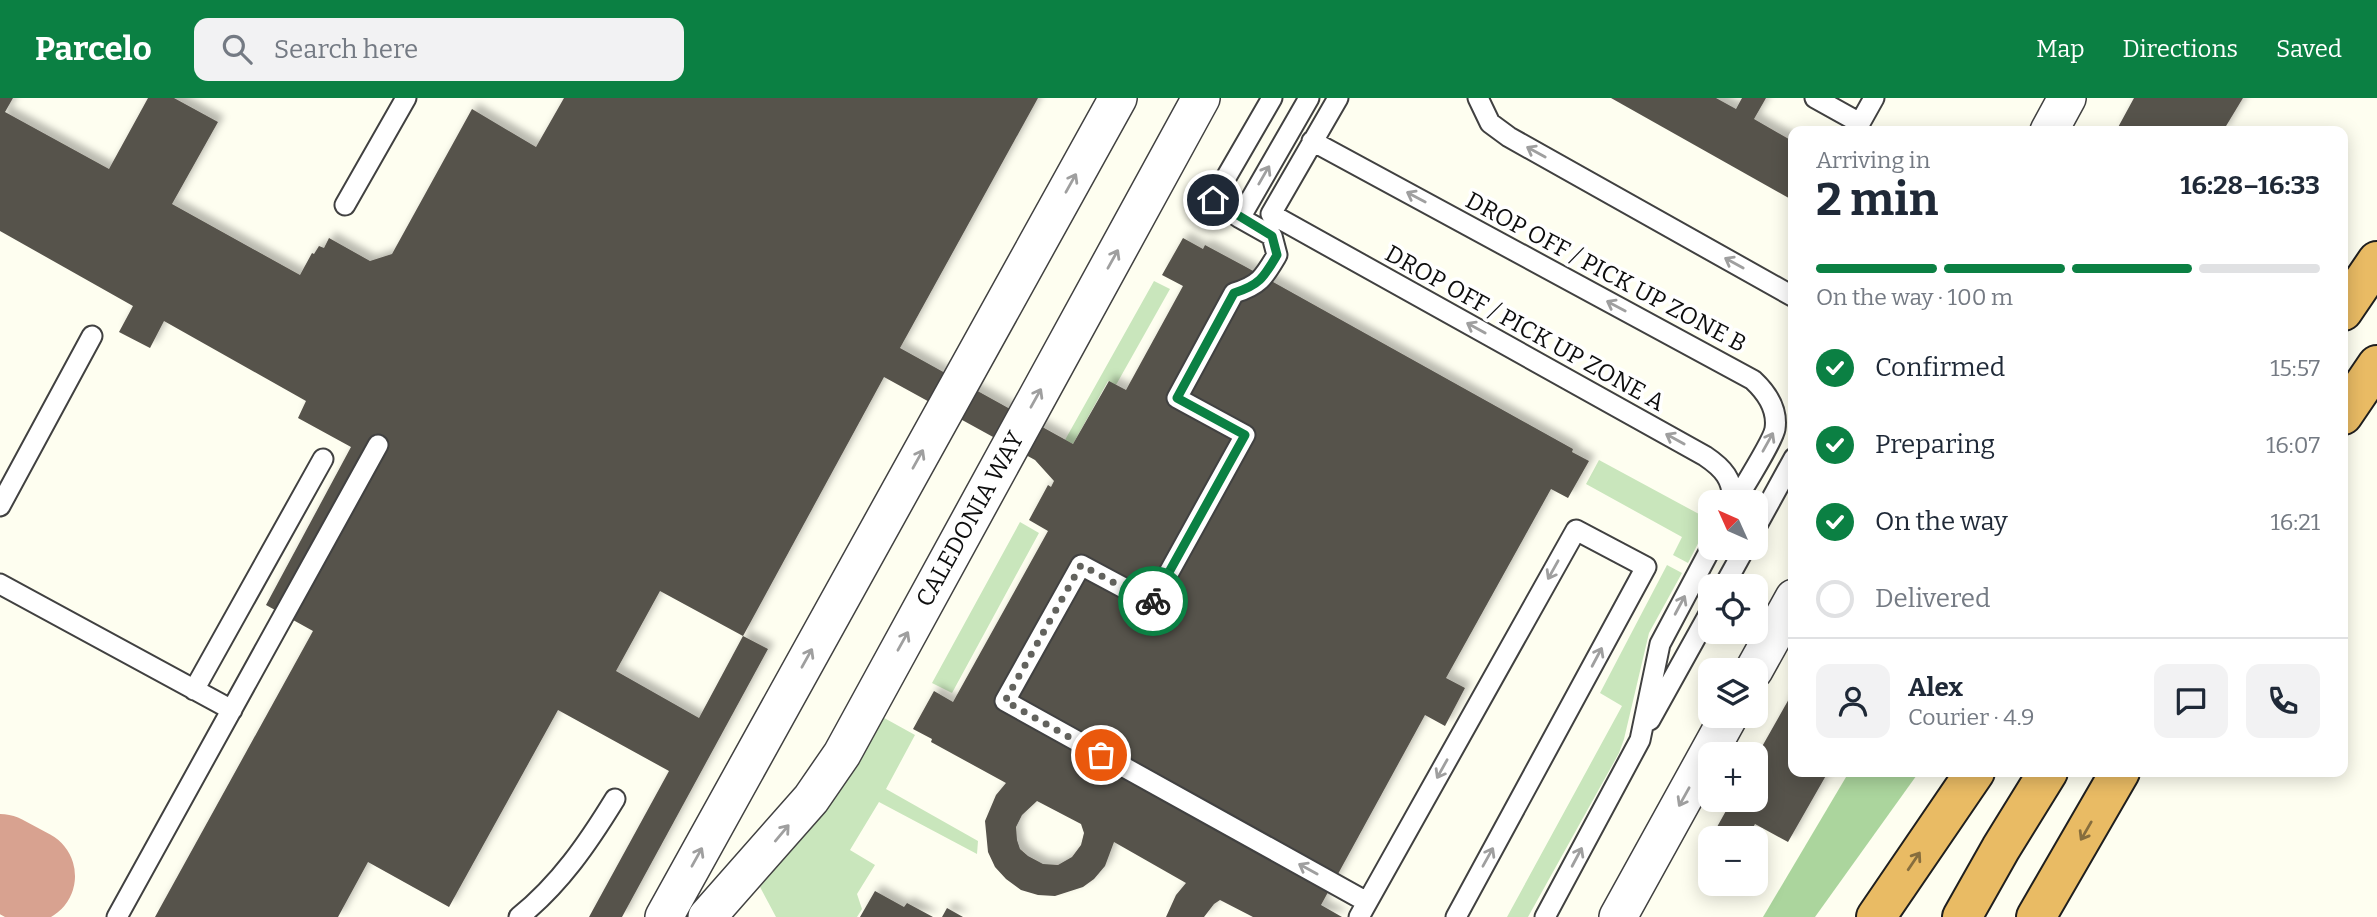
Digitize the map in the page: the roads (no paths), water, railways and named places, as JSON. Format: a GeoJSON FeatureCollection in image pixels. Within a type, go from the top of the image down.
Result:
{"type":"FeatureCollection","features":[{"type":"Feature","properties":{"kind":"highway"},"geometry":{"type":"LineString","coordinates":[[2348,273],[2377,237]]}},
{"type":"Feature","properties":{"kind":"highway"},"geometry":{"type":"LineString","coordinates":[[2348,304],[2377,261]]}},
{"type":"Feature","properties":{"kind":"highway"},"geometry":{"type":"LineString","coordinates":[[2348,408],[2377,365]]}},
{"type":"Feature","properties":{"kind":"highway"},"geometry":{"type":"LineString","coordinates":[[1876,917],[1972,777]]}},
{"type":"Feature","properties":{"kind":"highway"},"geometry":{"type":"LineString","coordinates":[[1962,917],[2045,777]]}},
{"type":"Feature","properties":{"kind":"highway"},"geometry":{"type":"LineString","coordinates":[[2036,917],[2117,777]]}},
{"type":"Feature","properties":{"kind":"street"},"geometry":{"type":"LineString","coordinates":[[664,917],[1118,98]]}},
{"type":"Feature","properties":{"kind":"street","name":"CALEDONIA WAY"},"geometry":{"type":"LineString","coordinates":[[707,917],[811,799],[842,754],[1201,98]]}},
{"type":"Feature","properties":{"kind":"street"},"geometry":{"type":"LineString","coordinates":[[1761,658],[1788,609]]}},
{"type":"Feature","properties":{"kind":"street"},"geometry":{"type":"LineString","coordinates":[[1618,917],[1722,728]]}},
{"type":"Feature","properties":{"kind":"lane"},"geometry":{"type":"LineString","coordinates":[[345,205],[406,98]]}},
{"type":"Feature","properties":{"kind":"lane"},"geometry":{"type":"LineString","coordinates":[[1272,98],[1213,200],[1272,236],[1277,255],[1266,274],[1254,287],[1234,293],[1177,398],[1245,435],[1152,603],[1081,565],[1005,701],[1363,910],[1576,530],[1646,567],[1456,917]]}},
{"type":"Feature","properties":{"kind":"lane"},"geometry":{"type":"LineString","coordinates":[[1240,218],[1309,98]]}},
{"type":"Feature","properties":{"kind":"lane"},"geometry":{"type":"LineString","coordinates":[[1312,141],[1338,98]]}},
{"type":"Feature","properties":{"kind":"lane"},"geometry":{"type":"LineString","coordinates":[[1478,98],[1490,123],[1509,137],[1788,294]]}},
{"type":"Feature","properties":{"kind":"lane"},"geometry":{"type":"LineString","coordinates":[[1815,98],[1860,123],[1874,98]]}},
{"type":"Feature","properties":{"kind":"lane","name":"DROP OFF / PICK UP ZONE A"},"geometry":{"type":"LineString","coordinates":[[1312,141],[1271,214],[1705,456],[1723,468],[1733,490]]}},
{"type":"Feature","properties":{"kind":"lane","name":"DROP OFF / PICK UP ZONE B"},"geometry":{"type":"LineString","coordinates":[[1312,141],[1753,380],[1766,391],[1773,407],[1775,430],[1740,490]]}},
{"type":"Feature","properties":{"kind":"lane"},"geometry":{"type":"LineString","coordinates":[[0,506],[92,336]]}},
{"type":"Feature","properties":{"kind":"lane"},"geometry":{"type":"LineString","coordinates":[[117,917],[378,445]]}},
{"type":"Feature","properties":{"kind":"lane"},"geometry":{"type":"LineString","coordinates":[[194,690],[323,458]]}},
{"type":"Feature","properties":{"kind":"lane"},"geometry":{"type":"LineString","coordinates":[[1768,505],[1788,469]]}},
{"type":"Feature","properties":{"kind":"lane"},"geometry":{"type":"LineString","coordinates":[[1640,740],[1660,644],[1705,560]]}},
{"type":"Feature","properties":{"kind":"lane"},"geometry":{"type":"LineString","coordinates":[[0,584],[232,710]]}},
{"type":"Feature","properties":{"kind":"lane"},"geometry":{"type":"LineString","coordinates":[[1545,917],[1698,634]]}},
{"type":"Feature","properties":{"kind":"lane"},"geometry":{"type":"LineString","coordinates":[[519,917],[561,878],[586,846],[615,799]]}}]}
